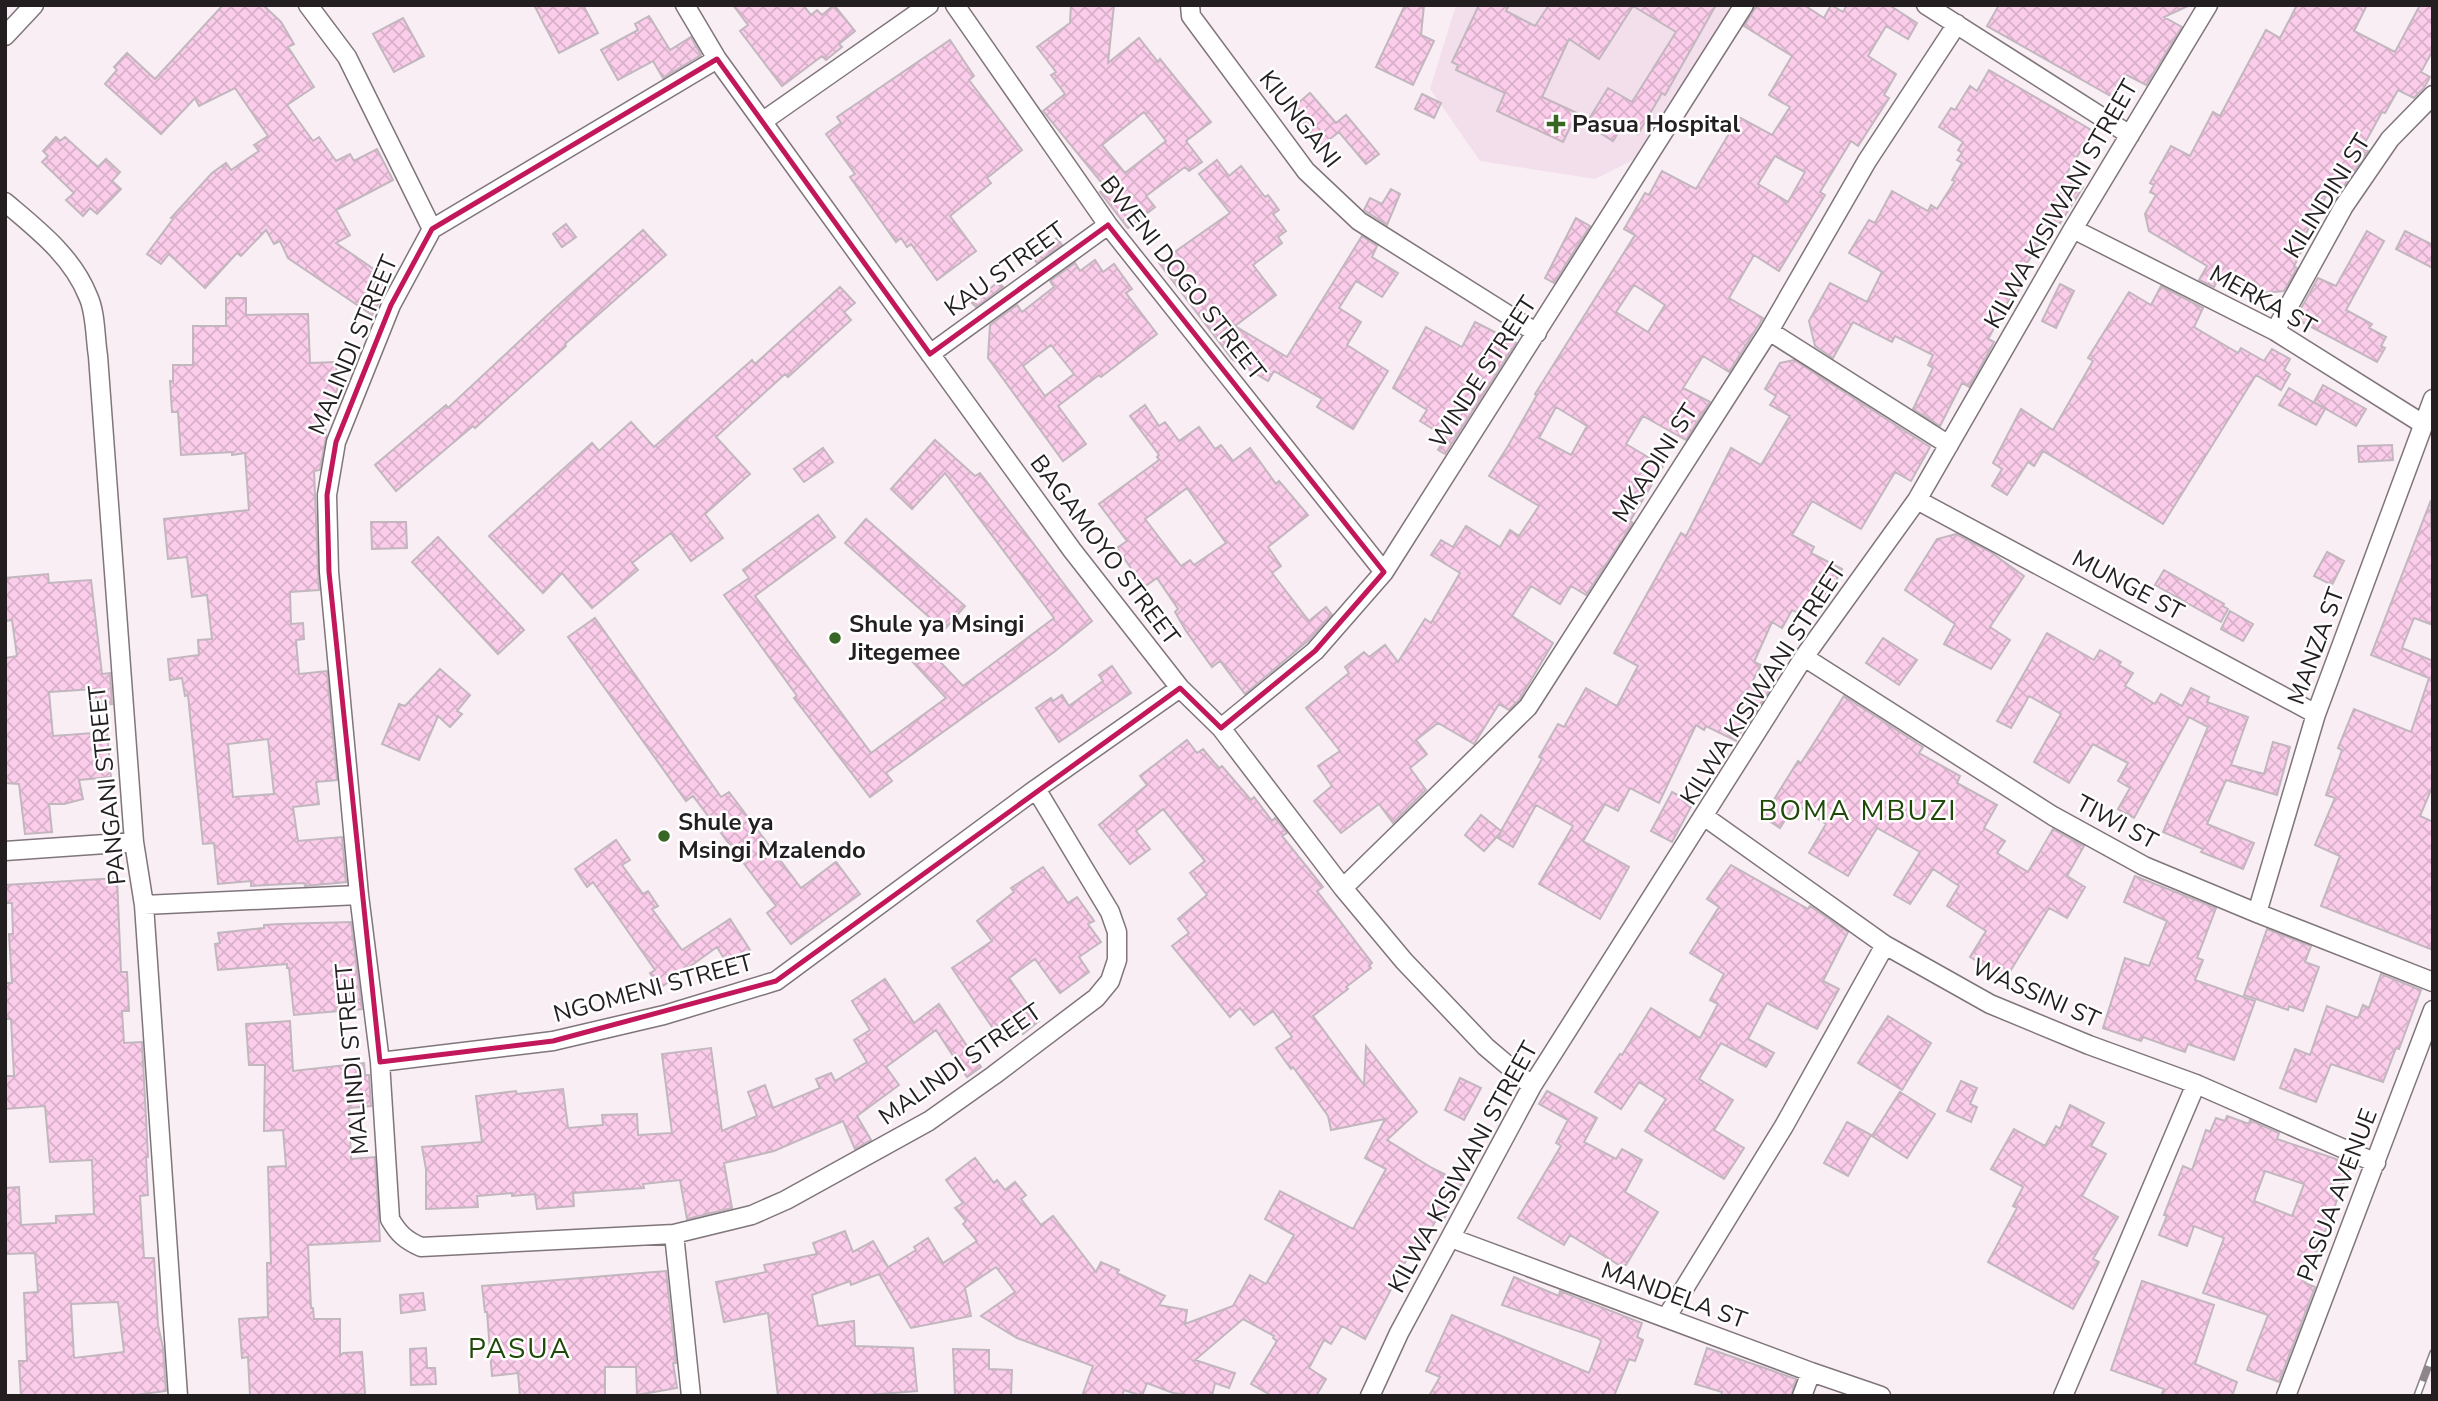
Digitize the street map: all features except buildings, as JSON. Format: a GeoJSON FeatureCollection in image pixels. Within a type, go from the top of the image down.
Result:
{"type":"FeatureCollection","features":[{"type":"Feature","properties":{"kind":"street"},"geometry":{"type":"LineString","coordinates":[[5,36],[34,5]]}},
{"type":"Feature","properties":{"kind":"street"},"geometry":{"type":"LineString","coordinates":[[308,5],[347,57],[432,229],[717,59]]}},
{"type":"Feature","properties":{"kind":"street","name":"BAGAMOYO STREET"},"geometry":{"type":"LineString","coordinates":[[685,5],[717,59],[1072,550],[1180,688],[1221,728],[1343,888],[1404,961],[1476,1038],[1532,1086]]}},
{"type":"Feature","properties":{"kind":"street"},"geometry":{"type":"LineString","coordinates":[[763,121],[929,5]]}},
{"type":"Feature","properties":{"kind":"street","name":"BWENI DOGO STREET"},"geometry":{"type":"LineString","coordinates":[[955,5],[1108,225],[1384,572]]}},
{"type":"Feature","properties":{"kind":"street","name":"KIUNGANI"},"geometry":{"type":"LineString","coordinates":[[1190,5],[1191,16],[1306,171],[1359,221],[1537,333]]}},
{"type":"Feature","properties":{"kind":"street","name":"WINDE STREET"},"geometry":{"type":"LineString","coordinates":[[1221,728],[1315,651],[1384,572],[1744,5]]}},
{"type":"Feature","properties":{"kind":"street"},"geometry":{"type":"LineString","coordinates":[[1926,5],[2130,135]]}},
{"type":"Feature","properties":{"kind":"street","name":"KILWA KISIWANI STREET"},"geometry":{"type":"LineString","coordinates":[[1370,1396],[1399,1333],[1532,1086],[1804,657],[1917,500],[2073,229],[2208,5]]}},
{"type":"Feature","properties":{"kind":"street","name":"MKADINI ST"},"geometry":{"type":"LineString","coordinates":[[1343,888],[1528,708],[1769,331],[1867,162],[1957,24]]}},
{"type":"Feature","properties":{"kind":"street","name":"KILINDINI ST"},"geometry":{"type":"LineString","coordinates":[[2275,331],[2344,206],[2390,139],[2433,95]]}},
{"type":"Feature","properties":{"kind":"street","name":"PANGANI STREET"},"geometry":{"type":"LineString","coordinates":[[5,202],[51,242],[72,266],[89,298],[98,356],[134,842],[144,905],[178,1396]]}},
{"type":"Feature","properties":{"kind":"street","name":"KAU STREET"},"geometry":{"type":"LineString","coordinates":[[930,354],[1108,225]]}},
{"type":"Feature","properties":{"kind":"street","name":"MALINDI STREET"},"geometry":{"type":"LineString","coordinates":[[432,229],[391,305],[345,416],[336,442],[327,495],[329,572],[359,895],[380,1062],[390,1219],[397,1232],[407,1241],[421,1247],[674,1234],[752,1215],[786,1200],[929,1121],[1086,1005],[1110,981],[1117,960],[1117,932],[1110,912],[1036,789]]}},
{"type":"Feature","properties":{"kind":"street","name":"MERKA ST"},"geometry":{"type":"LineString","coordinates":[[2073,229],[2275,331],[2423,424]]}},
{"type":"Feature","properties":{"kind":"street"},"geometry":{"type":"LineString","coordinates":[[1769,331],[1950,445]]}},
{"type":"Feature","properties":{"kind":"street","name":"MANZA ST"},"geometry":{"type":"LineString","coordinates":[[2257,913],[2316,714],[2433,399]]}},
{"type":"Feature","properties":{"kind":"street","name":"MUNGE ST"},"geometry":{"type":"LineString","coordinates":[[1917,500],[2316,714]]}},
{"type":"Feature","properties":{"kind":"street","name":"TIWI ST"},"geometry":{"type":"LineString","coordinates":[[1804,657],[2053,816],[2144,866],[2433,982]]}},
{"type":"Feature","properties":{"kind":"street","name":"NGOMENI STREET"},"geometry":{"type":"LineString","coordinates":[[380,1062],[553,1041],[664,1015],[776,981],[1036,789],[1180,688]]}},
{"type":"Feature","properties":{"kind":"street","name":"WASSINI ST"},"geometry":{"type":"LineString","coordinates":[[1705,817],[1885,945],[1990,1004],[2089,1045],[2196,1084],[2376,1163]]}},
{"type":"Feature","properties":{"kind":"street"},"geometry":{"type":"LineString","coordinates":[[5,851],[134,842]]}},
{"type":"Feature","properties":{"kind":"street"},"geometry":{"type":"LineString","coordinates":[[144,905],[359,895]]}},
{"type":"Feature","properties":{"kind":"street"},"geometry":{"type":"LineString","coordinates":[[1666,1318],[1784,1126],[1885,945]]}},
{"type":"Feature","properties":{"kind":"street","name":"PASUA AVENUE"},"geometry":{"type":"LineString","coordinates":[[2286,1396],[2433,1010]]}},
{"type":"Feature","properties":{"kind":"street"},"geometry":{"type":"LineString","coordinates":[[2063,1396],[2196,1084]]}},
{"type":"Feature","properties":{"kind":"street"},"geometry":{"type":"LineString","coordinates":[[674,1234],[691,1396]]}},
{"type":"Feature","properties":{"kind":"street","name":"MANDELA ST"},"geometry":{"type":"LineString","coordinates":[[1451,1238],[1881,1396]]}},
{"type":"Feature","properties":{"kind":"street"},"geometry":{"type":"LineString","coordinates":[[1802,1396],[1811,1372]]}},
{"type":"Feature","properties":{"kind":"highlighted area"},"geometry":{"type":"Polygon","coordinates":[[[717,59],[930,354],[1108,225],[1384,572],[1315,651],[1221,728],[1180,688],[776,981],[553,1041],[380,1062],[329,572],[327,495],[336,442],[391,305],[432,229],[717,59]]]}},
{"type":"Feature","properties":{"kind":"shaded area","name":"Pasua Hospital"},"geometry":{"type":"Polygon","coordinates":[[[1456,5],[1734,5],[1637,158],[1595,179],[1480,161],[1430,89],[1456,5]]]}},
{"type":"Feature","properties":{"kind":"railway"},"geometry":{"type":"LineString","coordinates":[[2417,1396],[2433,1353]]}},
{"type":"Feature","properties":{"kind":"place","name":"Pasua Hospital"},"geometry":{"type":"Point","coordinates":[1556,124]}},
{"type":"Feature","properties":{"kind":"place","name":"Shule ya Msingi Jitegemee"},"geometry":{"type":"Point","coordinates":[835,638]}},
{"type":"Feature","properties":{"kind":"place","name":"Shule ya Msingi Mzalendo"},"geometry":{"type":"Point","coordinates":[664,836]}},
{"type":"Feature","properties":{"kind":"district","name":"BOMA MBUZI"},"geometry":{"type":"Point","coordinates":[1858,810]}},
{"type":"Feature","properties":{"kind":"district","name":"PASUA"},"geometry":{"type":"Point","coordinates":[520,1348]}}]}
